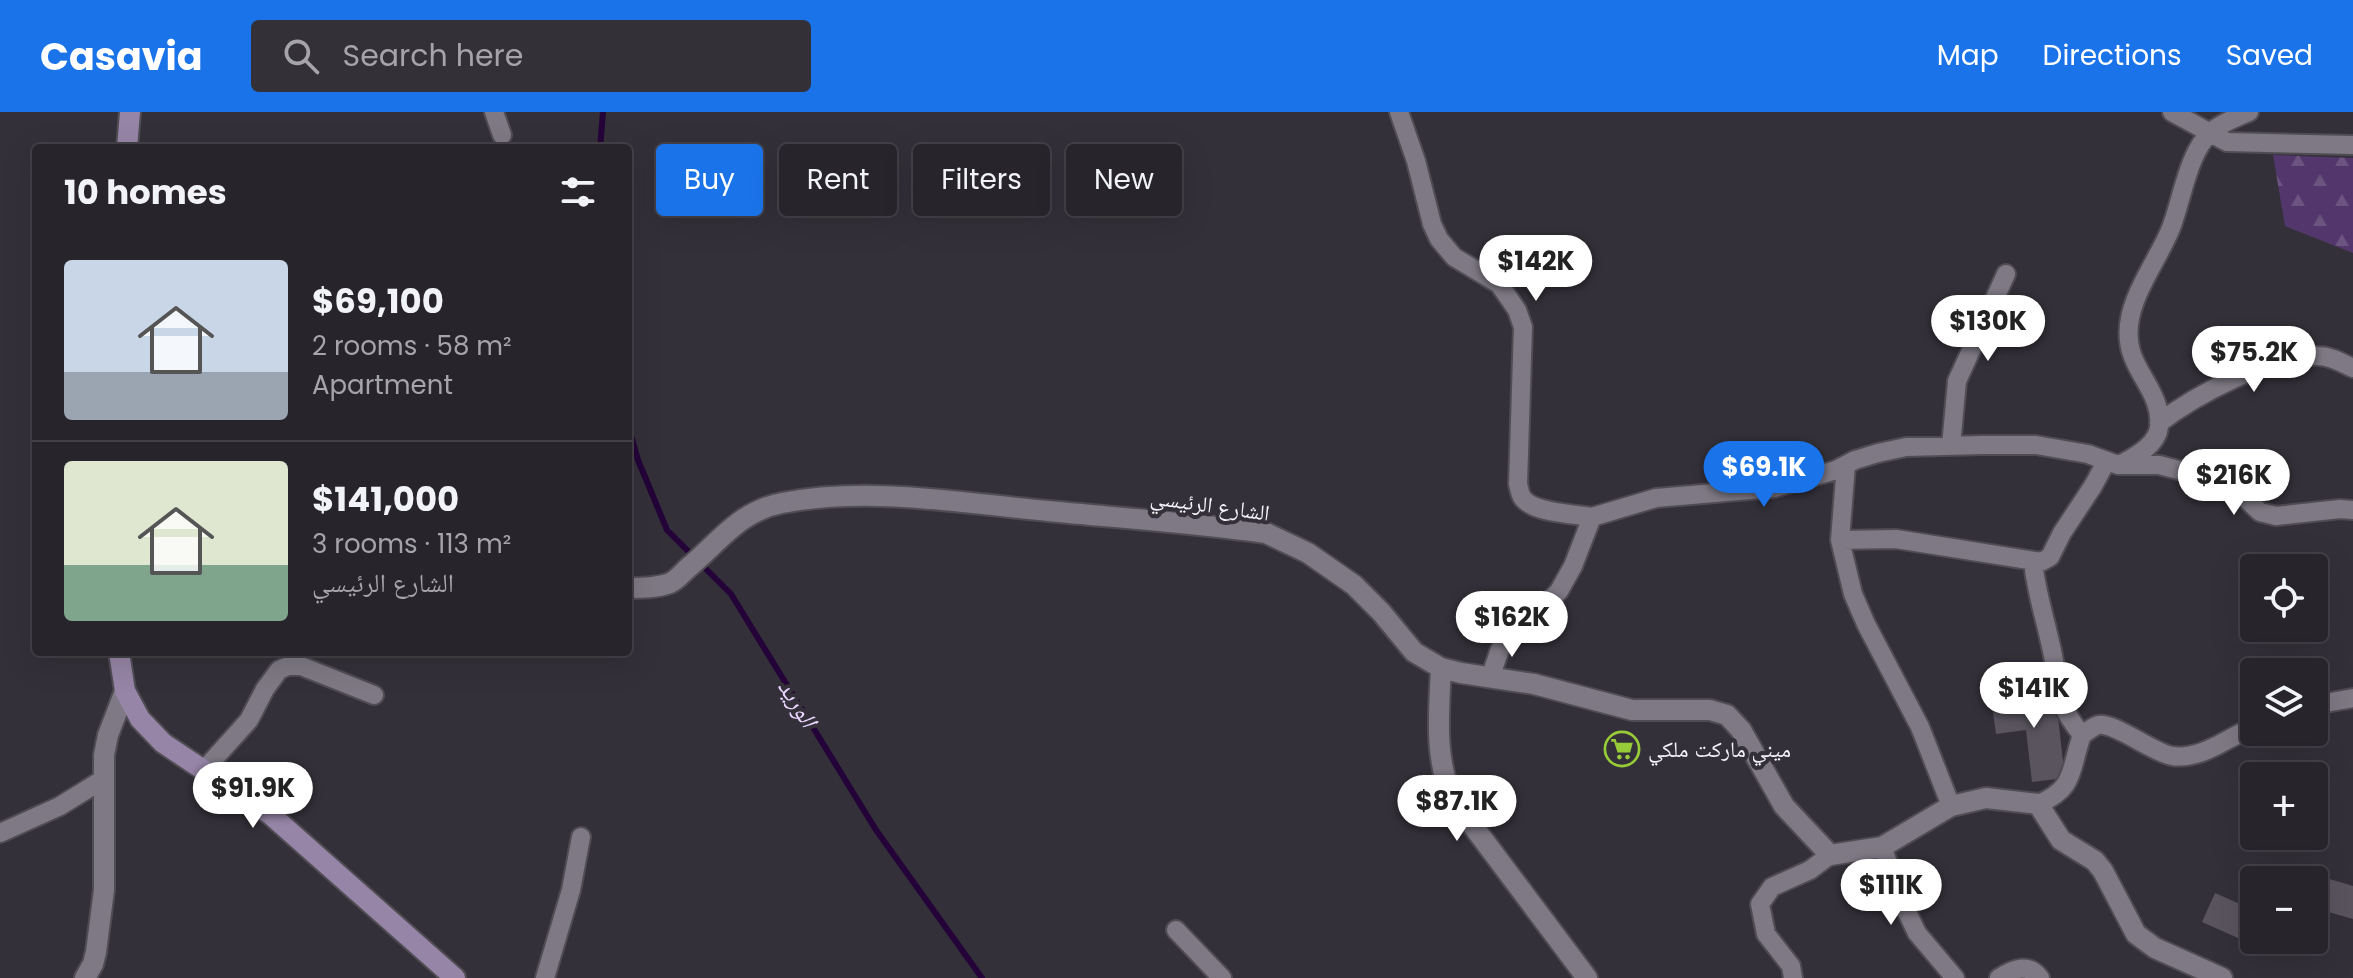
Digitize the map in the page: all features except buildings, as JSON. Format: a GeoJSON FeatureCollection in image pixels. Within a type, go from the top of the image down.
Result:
{"type":"FeatureCollection","features":[{"type":"Feature","properties":{"kind":"main road"},"geometry":{"type":"LineString","coordinates":[[127,144],[130,112]]}},
{"type":"Feature","properties":{"kind":"main road"},"geometry":{"type":"LineString","coordinates":[[120,656],[125,691],[140,719],[163,743],[271,815],[455,978]]}},
{"type":"Feature","properties":{"kind":"street"},"geometry":{"type":"LineString","coordinates":[[494,112],[502,135]]}},
{"type":"Feature","properties":{"kind":"street"},"geometry":{"type":"LineString","coordinates":[[1399,112],[1439,239],[1454,257],[1499,284],[1517,310],[1523,327],[1518,484],[1521,495],[1531,505],[1592,517],[1656,498],[1774,488],[1836,470],[1878,453],[1906,447],[2036,445],[2088,454],[2112,463],[2159,465],[2198,475],[2242,495],[2260,512],[2276,516],[2353,510]]}},
{"type":"Feature","properties":{"kind":"street"},"geometry":{"type":"LineString","coordinates":[[2172,112],[2227,142],[2353,145]]}},
{"type":"Feature","properties":{"kind":"street"},"geometry":{"type":"LineString","coordinates":[[1840,540],[1896,539],[2033,562],[2050,557],[2093,486],[2112,463],[2138,456],[2159,429],[2158,408],[2129,346],[2128,326],[2139,293],[2172,226],[2191,164],[2210,132],[2249,112]]}},
{"type":"Feature","properties":{"kind":"street"},"geometry":{"type":"LineString","coordinates":[[1951,446],[1957,381],[2006,274]]}},
{"type":"Feature","properties":{"kind":"street"},"geometry":{"type":"LineString","coordinates":[[2159,423],[2179,407],[2276,362],[2319,356],[2353,368]]}},
{"type":"Feature","properties":{"kind":"street"},"geometry":{"type":"LineString","coordinates":[[1846,465],[1840,540],[1853,594],[1920,727],[1951,806]]}},
{"type":"Feature","properties":{"kind":"street","name":"الشارع الرئيسي"},"geometry":{"type":"LineString","coordinates":[[632,588],[670,583],[737,522],[756,510],[781,503],[834,498],[936,498],[1266,533],[1308,553],[1332,569],[1368,598],[1414,652],[1441,668],[1534,684],[1632,710],[1710,710],[1727,715],[1741,730],[1784,806],[1830,855]]}},
{"type":"Feature","properties":{"kind":"street"},"geometry":{"type":"LineString","coordinates":[[1490,678],[1500,649],[1516,627],[1539,612],[1559,591],[1573,566],[1592,517]]}},
{"type":"Feature","properties":{"kind":"street"},"geometry":{"type":"LineString","coordinates":[[2033,562],[2058,694],[2063,708],[2082,735]]}},
{"type":"Feature","properties":{"kind":"street"},"geometry":{"type":"LineString","coordinates":[[204,770],[249,720],[279,670],[288,666],[301,666],[374,695]]}},
{"type":"Feature","properties":{"kind":"street"},"geometry":{"type":"LineString","coordinates":[[1441,668],[1439,751],[1443,775],[1452,798],[1587,978]]}},
{"type":"Feature","properties":{"kind":"street"},"geometry":{"type":"LineString","coordinates":[[85,978],[96,952],[104,890],[104,755],[108,735],[125,691]]}},
{"type":"Feature","properties":{"kind":"street"},"geometry":{"type":"LineString","coordinates":[[2328,702],[2353,698]]}},
{"type":"Feature","properties":{"kind":"street"},"geometry":{"type":"LineString","coordinates":[[1793,978],[1791,966],[1766,934],[1760,904],[1772,887],[1810,870],[1830,855],[1882,847],[1951,806],[1986,798],[2038,804],[2055,797],[2075,767],[2082,735],[2096,725],[2126,734],[2152,749],[2174,756],[2199,753],[2240,735]]}},
{"type":"Feature","properties":{"kind":"street"},"geometry":{"type":"LineString","coordinates":[[0,833],[60,806],[102,780]]}},
{"type":"Feature","properties":{"kind":"street"},"geometry":{"type":"LineString","coordinates":[[2038,804],[2061,840],[2095,861],[2103,871],[2136,934],[2155,948],[2222,978]]}},
{"type":"Feature","properties":{"kind":"street"},"geometry":{"type":"LineString","coordinates":[[545,978],[571,890],[581,837]]}},
{"type":"Feature","properties":{"kind":"street"},"geometry":{"type":"LineString","coordinates":[[1882,847],[1917,933],[1955,978]]}},
{"type":"Feature","properties":{"kind":"street"},"geometry":{"type":"LineString","coordinates":[[1176,930],[1222,978]]}},
{"type":"Feature","properties":{"kind":"street"},"geometry":{"type":"LineString","coordinates":[[1999,978],[2020,968],[2035,971],[2040,978]]}},
{"type":"Feature","properties":{"kind":"green space"},"geometry":{"type":"Polygon","coordinates":[[[2273,155],[2353,158],[2353,253],[2285,226],[2273,155]]]}},
{"type":"Feature","properties":{"kind":"waterway","name":"الوريد"},"geometry":{"type":"LineString","coordinates":[[600,144],[603,112]]}},
{"type":"Feature","properties":{"kind":"waterway","name":"الوريد"},"geometry":{"type":"LineString","coordinates":[[632,439],[667,530],[731,594],[876,830],[982,978]]}},
{"type":"Feature","properties":{"kind":"place","name":"ميني ماركت ملكي"},"geometry":{"type":"Point","coordinates":[1622,749]}}]}
